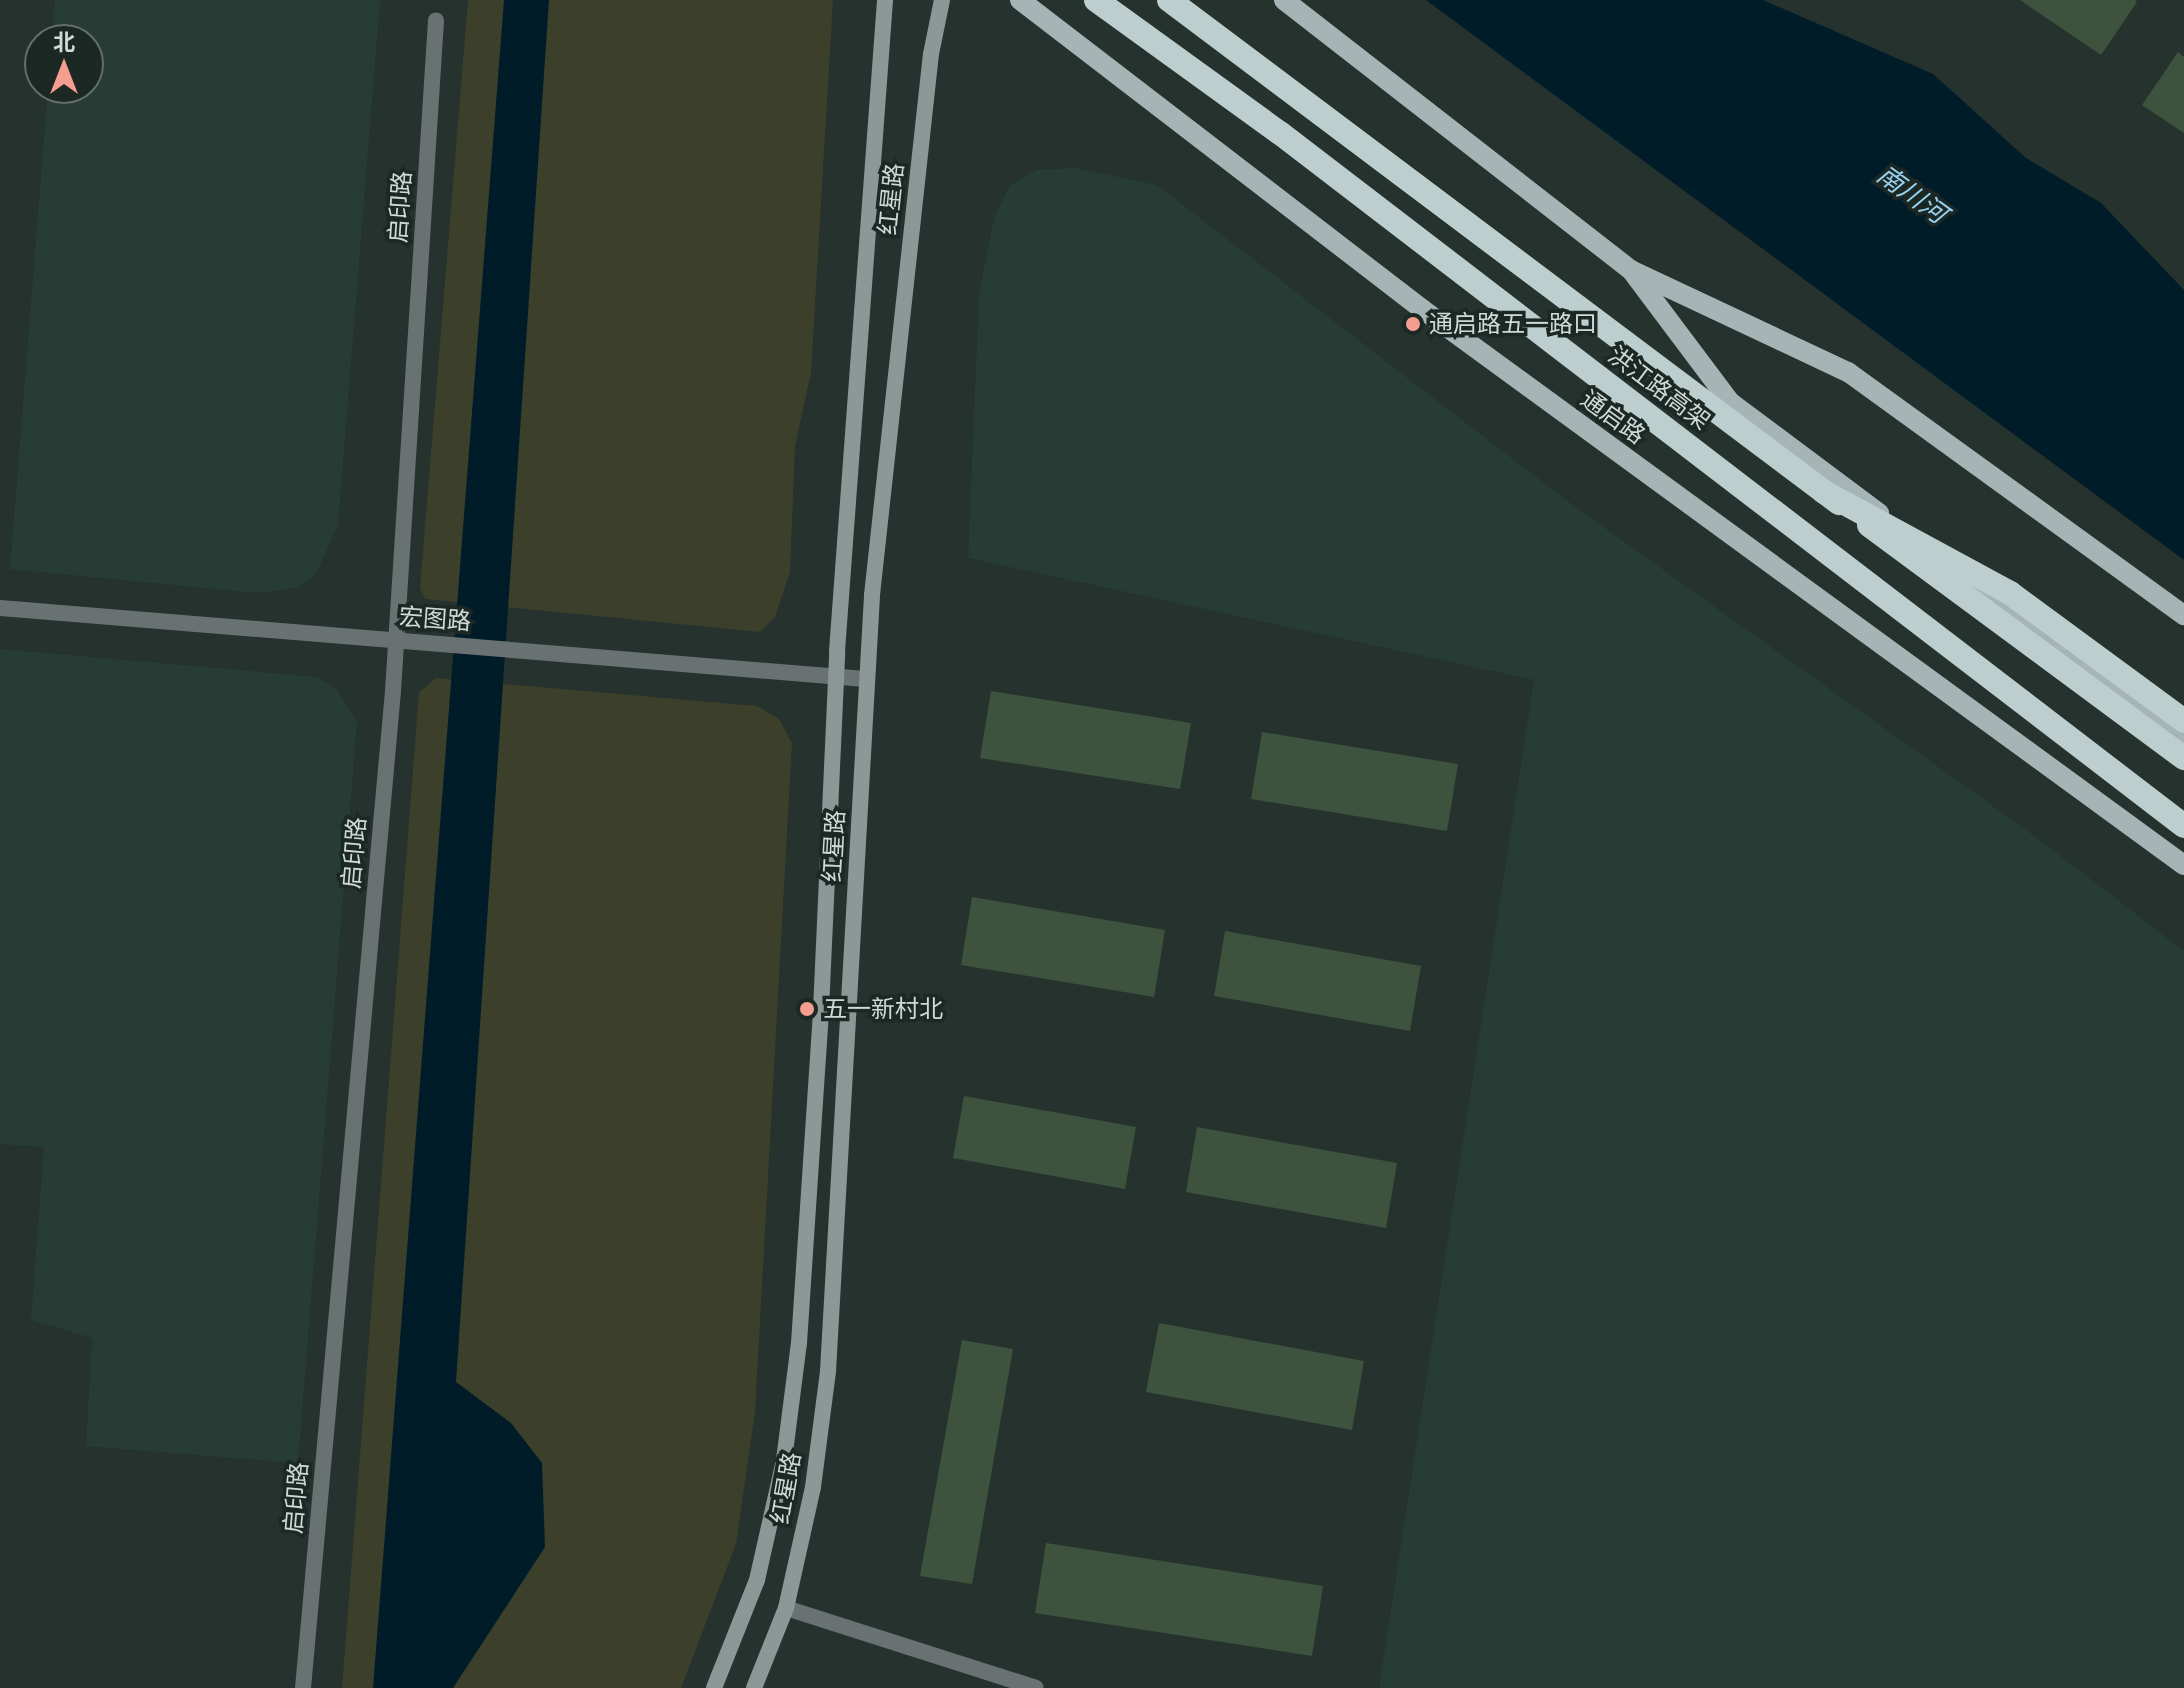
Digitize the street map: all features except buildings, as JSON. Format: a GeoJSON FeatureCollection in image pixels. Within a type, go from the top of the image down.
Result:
{"type":"FeatureCollection","features":[{"type":"Feature","properties":{"kind":"highway","name":"洪江路高架"},"geometry":{"type":"LineString","coordinates":[[1096,0],[1280,133],[2184,826]]}},
{"type":"Feature","properties":{"kind":"highway","name":"洪江路高架"},"geometry":{"type":"LineString","coordinates":[[1169,0],[2184,758]]}},
{"type":"Feature","properties":{"kind":"highway"},"geometry":{"type":"LineString","coordinates":[[1824,492],[2010,593],[2184,721]]}},
{"type":"Feature","properties":{"kind":"main road","name":"红星路"},"geometry":{"type":"LineString","coordinates":[[714,1688],[757,1580],[784,1460],[799,1343],[836,677],[885,0]]}},
{"type":"Feature","properties":{"kind":"main road","name":"红星路"},"geometry":{"type":"LineString","coordinates":[[754,1688],[786,1608],[813,1487],[828,1371],[865,679],[931,54],[942,0]]}},
{"type":"Feature","properties":{"kind":"main road","name":"通启路"},"geometry":{"type":"LineString","coordinates":[[1020,0],[1422,309],[2184,865]]}},
{"type":"Feature","properties":{"kind":"main road"},"geometry":{"type":"LineString","coordinates":[[1284,0],[1631,270],[1848,372],[2184,615]]}},
{"type":"Feature","properties":{"kind":"main road"},"geometry":{"type":"LineString","coordinates":[[1631,270],[1730,402],[2184,740]]}},
{"type":"Feature","properties":{"kind":"street","name":"启印路"},"geometry":{"type":"LineString","coordinates":[[303,1688],[397,640],[436,20]]}},
{"type":"Feature","properties":{"kind":"street","name":"宏图路"},"geometry":{"type":"LineString","coordinates":[[0,608],[865,679]]}},
{"type":"Feature","properties":{"kind":"street"},"geometry":{"type":"LineString","coordinates":[[786,1608],[1036,1688]]}},
{"type":"Feature","properties":{"kind":"shaded area"},"geometry":{"type":"Polygon","coordinates":[[[55,0],[380,0],[338,525],[316,574],[296,588],[257,593],[10,569],[47,104],[104,104],[104,24],[53,24],[55,0]]]}},
{"type":"Feature","properties":{"kind":"shaded area"},"geometry":{"type":"Polygon","coordinates":[[[468,0],[833,0],[811,373],[795,446],[790,572],[775,617],[760,632],[425,599],[420,588],[468,0]]]}},
{"type":"Feature","properties":{"kind":"shaded area"},"geometry":{"type":"Polygon","coordinates":[[[1075,168],[1157,185],[1566,500],[2036,837],[2184,951],[2184,1688],[1379,1688],[1534,680],[968,558],[979,294],[994,218],[1010,185],[1037,170],[1075,168]]]}},
{"type":"Feature","properties":{"kind":"shaded area"},"geometry":{"type":"Polygon","coordinates":[[[0,649],[317,677],[336,688],[357,722],[298,1463],[86,1446],[92,1338],[31,1320],[44,1147],[0,1144],[0,649]]]}},
{"type":"Feature","properties":{"kind":"shaded area"},"geometry":{"type":"Polygon","coordinates":[[[436,678],[757,706],[779,719],[792,743],[755,1412],[736,1544],[681,1688],[342,1688],[419,692],[436,678]]]}},
{"type":"Feature","properties":{"kind":"water"},"geometry":{"type":"Polygon","coordinates":[[[504,0],[549,0],[456,1382],[511,1423],[542,1463],[545,1547],[453,1688],[373,1688],[504,0]]]}},
{"type":"Feature","properties":{"kind":"water","name":"南川河"},"geometry":{"type":"Polygon","coordinates":[[[1426,0],[1763,0],[1933,74],[2026,158],[2101,203],[2184,290],[2184,560],[1426,0]]]}},
{"type":"Feature","properties":{"kind":"place","name":"通启路五一路口"},"geometry":{"type":"Point","coordinates":[1413,324]}},
{"type":"Feature","properties":{"kind":"place","name":"五一新村北"},"geometry":{"type":"Point","coordinates":[807,1009]}}]}
